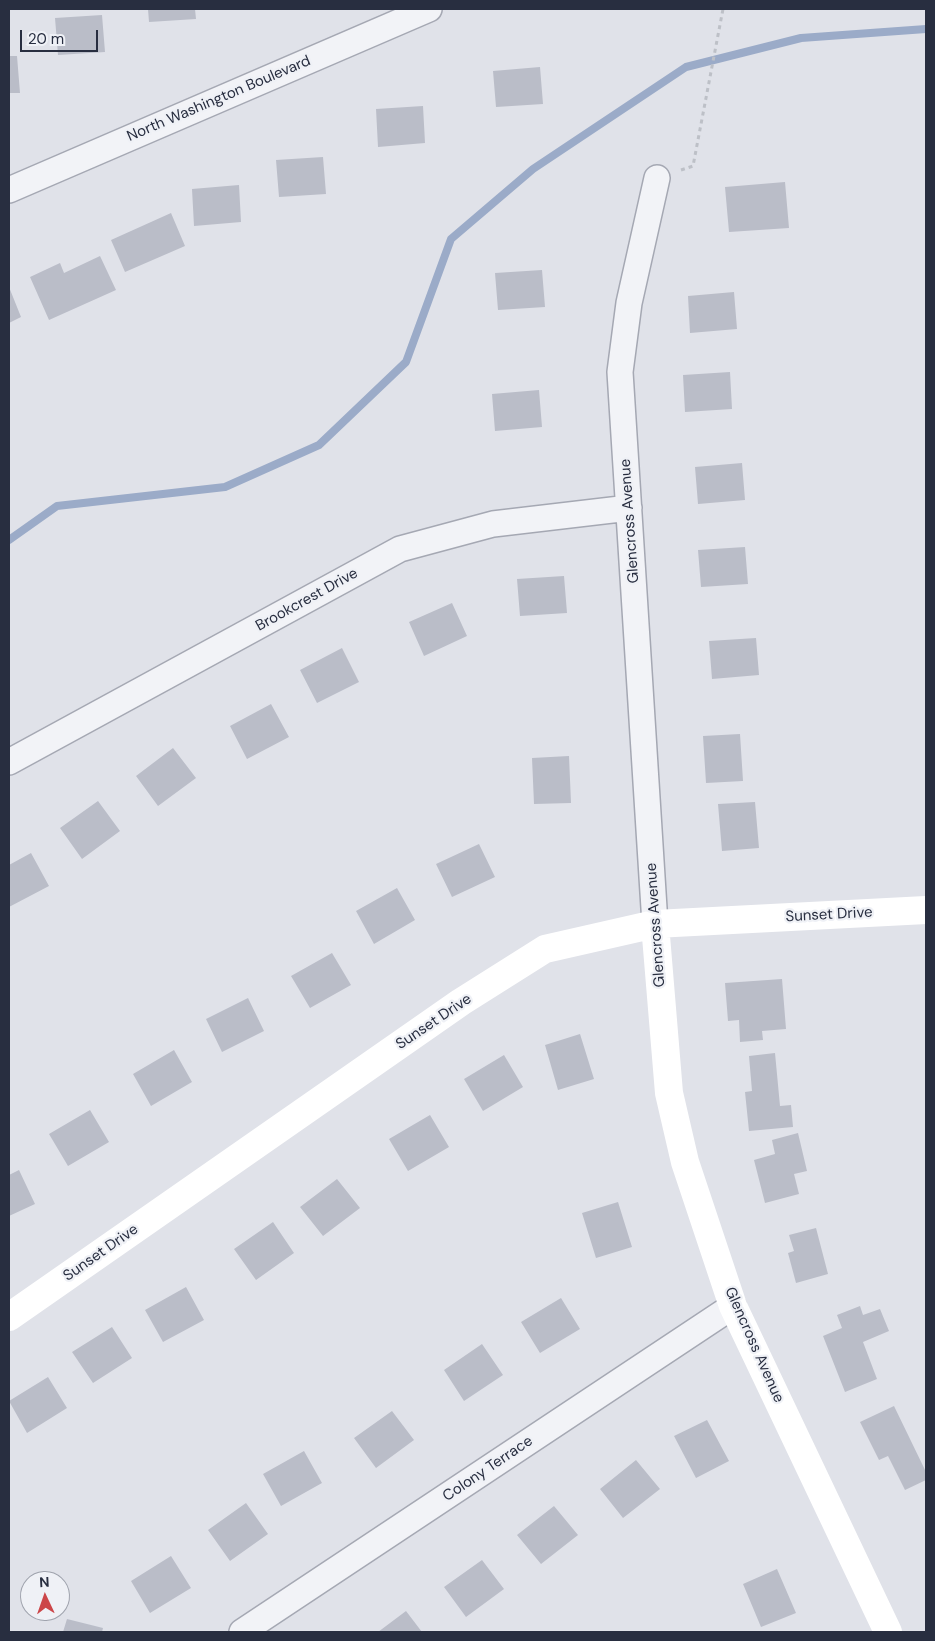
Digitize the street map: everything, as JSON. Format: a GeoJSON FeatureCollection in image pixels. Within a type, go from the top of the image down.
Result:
{"type":"FeatureCollection","features":[{"type":"Feature","properties":{"kind":"street","name":"North Washington Boulevard"},"geometry":{"type":"LineString","coordinates":[[9,190],[429,9]]}},
{"type":"Feature","properties":{"kind":"street","name":"Glencross Avenue"},"geometry":{"type":"LineString","coordinates":[[657,178],[629,303],[620,372],[655,924],[669,1094],[685,1162],[733,1306],[888,1632]]}},
{"type":"Feature","properties":{"kind":"street","name":"Brookcrest Drive"},"geometry":{"type":"LineString","coordinates":[[9,762],[400,549],[493,524],[629,508]]}},
{"type":"Feature","properties":{"kind":"street","name":"Sunset Drive"},"geometry":{"type":"LineString","coordinates":[[9,1317],[460,1002],[546,949],[655,924],[926,910]]}},
{"type":"Feature","properties":{"kind":"street","name":"Colony Terrace"},"geometry":{"type":"LineString","coordinates":[[242,1632],[733,1306]]}},
{"type":"Feature","properties":{"kind":"path"},"geometry":{"type":"LineString","coordinates":[[657,178],[693,166],[723,9]]}},
{"type":"Feature","properties":{"kind":"building"},"geometry":{"type":"Polygon","coordinates":[[[148,9],[195,9],[196,19],[149,22],[148,9]]]}},
{"type":"Feature","properties":{"kind":"building"},"geometry":{"type":"Polygon","coordinates":[[[102,15],[105,52],[58,55],[55,18],[102,15]]]}},
{"type":"Feature","properties":{"kind":"building"},"geometry":{"type":"Polygon","coordinates":[[[9,56],[17,56],[20,93],[9,93],[9,56]]]}},
{"type":"Feature","properties":{"kind":"building"},"geometry":{"type":"Polygon","coordinates":[[[540,67],[543,104],[496,107],[493,71],[540,67]]]}},
{"type":"Feature","properties":{"kind":"building"},"geometry":{"type":"Polygon","coordinates":[[[423,106],[425,143],[378,147],[376,109],[423,106]]]}},
{"type":"Feature","properties":{"kind":"building"},"geometry":{"type":"Polygon","coordinates":[[[323,157],[326,194],[279,197],[276,160],[323,157]]]}},
{"type":"Feature","properties":{"kind":"building"},"geometry":{"type":"Polygon","coordinates":[[[785,182],[789,228],[729,232],[725,187],[785,182]]]}},
{"type":"Feature","properties":{"kind":"building"},"geometry":{"type":"Polygon","coordinates":[[[239,185],[241,222],[194,226],[192,189],[239,185]]]}},
{"type":"Feature","properties":{"kind":"building"},"geometry":{"type":"Polygon","coordinates":[[[171,213],[185,246],[125,272],[111,240],[171,213]]]}},
{"type":"Feature","properties":{"kind":"building"},"geometry":{"type":"Polygon","coordinates":[[[100,256],[116,290],[49,320],[30,277],[60,263],[64,273],[100,256]]]}},
{"type":"Feature","properties":{"kind":"building"},"geometry":{"type":"Polygon","coordinates":[[[542,270],[545,307],[498,310],[495,273],[542,270]]]}},
{"type":"Feature","properties":{"kind":"building"},"geometry":{"type":"Polygon","coordinates":[[[9,287],[21,317],[9,323],[9,287]]]}},
{"type":"Feature","properties":{"kind":"building"},"geometry":{"type":"Polygon","coordinates":[[[734,292],[737,329],[690,333],[688,296],[734,292]]]}},
{"type":"Feature","properties":{"kind":"building"},"geometry":{"type":"Polygon","coordinates":[[[730,372],[732,409],[685,412],[683,375],[730,372]]]}},
{"type":"Feature","properties":{"kind":"building"},"geometry":{"type":"Polygon","coordinates":[[[539,390],[542,427],[495,431],[492,394],[539,390]]]}},
{"type":"Feature","properties":{"kind":"building"},"geometry":{"type":"Polygon","coordinates":[[[742,463],[745,500],[698,504],[695,467],[742,463]]]}},
{"type":"Feature","properties":{"kind":"building"},"geometry":{"type":"Polygon","coordinates":[[[745,547],[748,584],[701,587],[698,550],[745,547]]]}},
{"type":"Feature","properties":{"kind":"building"},"geometry":{"type":"Polygon","coordinates":[[[564,576],[567,613],[520,616],[517,579],[564,576]]]}},
{"type":"Feature","properties":{"kind":"building"},"geometry":{"type":"Polygon","coordinates":[[[452,603],[467,636],[424,656],[409,622],[452,603]]]}},
{"type":"Feature","properties":{"kind":"building"},"geometry":{"type":"Polygon","coordinates":[[[756,638],[759,675],[712,679],[709,641],[756,638]]]}},
{"type":"Feature","properties":{"kind":"building"},"geometry":{"type":"Polygon","coordinates":[[[342,648],[359,682],[317,703],[300,670],[342,648]]]}},
{"type":"Feature","properties":{"kind":"building"},"geometry":{"type":"Polygon","coordinates":[[[271,704],[289,737],[247,759],[230,726],[271,704]]]}},
{"type":"Feature","properties":{"kind":"building"},"geometry":{"type":"Polygon","coordinates":[[[740,734],[743,781],[706,783],[703,736],[740,734]]]}},
{"type":"Feature","properties":{"kind":"building"},"geometry":{"type":"Polygon","coordinates":[[[173,748],[196,778],[158,806],[136,776],[173,748]]]}},
{"type":"Feature","properties":{"kind":"building"},"geometry":{"type":"Polygon","coordinates":[[[569,756],[571,803],[534,804],[532,758],[569,756]]]}},
{"type":"Feature","properties":{"kind":"building"},"geometry":{"type":"Polygon","coordinates":[[[98,801],[120,831],[82,859],[60,828],[98,801]]]}},
{"type":"Feature","properties":{"kind":"building"},"geometry":{"type":"Polygon","coordinates":[[[755,802],[759,848],[722,851],[718,804],[755,802]]]}},
{"type":"Feature","properties":{"kind":"building"},"geometry":{"type":"Polygon","coordinates":[[[479,844],[495,877],[452,897],[436,864],[479,844]]]}},
{"type":"Feature","properties":{"kind":"building"},"geometry":{"type":"Polygon","coordinates":[[[31,853],[49,886],[9,907],[9,865],[31,853]]]}},
{"type":"Feature","properties":{"kind":"building"},"geometry":{"type":"Polygon","coordinates":[[[397,888],[415,920],[374,944],[356,911],[397,888]]]}},
{"type":"Feature","properties":{"kind":"building"},"geometry":{"type":"Polygon","coordinates":[[[332,953],[351,985],[310,1008],[291,976],[332,953]]]}},
{"type":"Feature","properties":{"kind":"building"},"geometry":{"type":"Polygon","coordinates":[[[782,979],[786,1029],[762,1031],[763,1040],[740,1042],[739,1020],[728,1021],[725,983],[782,979]]]}},
{"type":"Feature","properties":{"kind":"building"},"geometry":{"type":"Polygon","coordinates":[[[248,998],[264,1031],[222,1052],[206,1019],[248,998]]]}},
{"type":"Feature","properties":{"kind":"building"},"geometry":{"type":"Polygon","coordinates":[[[580,1034],[594,1079],[558,1090],[545,1045],[580,1034]]]}},
{"type":"Feature","properties":{"kind":"building"},"geometry":{"type":"Polygon","coordinates":[[[174,1050],[192,1082],[151,1106],[133,1074],[174,1050]]]}},
{"type":"Feature","properties":{"kind":"building"},"geometry":{"type":"Polygon","coordinates":[[[775,1053],[780,1106],[791,1105],[793,1127],[749,1131],[745,1092],[752,1091],[749,1056],[775,1053]]]}},
{"type":"Feature","properties":{"kind":"building"},"geometry":{"type":"Polygon","coordinates":[[[504,1055],[523,1087],[483,1111],[464,1079],[504,1055]]]}},
{"type":"Feature","properties":{"kind":"building"},"geometry":{"type":"Polygon","coordinates":[[[90,1110],[109,1142],[68,1166],[49,1134],[90,1110]]]}},
{"type":"Feature","properties":{"kind":"building"},"geometry":{"type":"Polygon","coordinates":[[[430,1115],[449,1147],[408,1171],[389,1139],[430,1115]]]}},
{"type":"Feature","properties":{"kind":"building"},"geometry":{"type":"Polygon","coordinates":[[[798,1133],[807,1171],[794,1174],[799,1194],[765,1203],[754,1160],[775,1154],[772,1140],[798,1133]]]}},
{"type":"Feature","properties":{"kind":"building"},"geometry":{"type":"Polygon","coordinates":[[[19,1170],[35,1204],[9,1216],[9,1175],[19,1170]]]}},
{"type":"Feature","properties":{"kind":"building"},"geometry":{"type":"Polygon","coordinates":[[[337,1179],[360,1208],[323,1236],[300,1207],[337,1179]]]}},
{"type":"Feature","properties":{"kind":"building"},"geometry":{"type":"Polygon","coordinates":[[[618,1202],[632,1247],[596,1258],[582,1213],[618,1202]]]}},
{"type":"Feature","properties":{"kind":"building"},"geometry":{"type":"Polygon","coordinates":[[[273,1222],[294,1253],[256,1280],[234,1249],[273,1222]]]}},
{"type":"Feature","properties":{"kind":"building"},"geometry":{"type":"Polygon","coordinates":[[[816,1228],[828,1274],[796,1283],[788,1253],[794,1251],[789,1235],[816,1228]]]}},
{"type":"Feature","properties":{"kind":"building"},"geometry":{"type":"Polygon","coordinates":[[[186,1287],[204,1320],[163,1342],[145,1310],[186,1287]]]}},
{"type":"Feature","properties":{"kind":"building"},"geometry":{"type":"Polygon","coordinates":[[[561,1298],[580,1329],[540,1353],[521,1322],[561,1298]]]}},
{"type":"Feature","properties":{"kind":"building"},"geometry":{"type":"Polygon","coordinates":[[[860,1306],[863,1315],[880,1309],[889,1331],[863,1342],[877,1379],[845,1392],[823,1336],[842,1328],[837,1315],[860,1306]]]}},
{"type":"Feature","properties":{"kind":"building"},"geometry":{"type":"Polygon","coordinates":[[[112,1327],[132,1358],[93,1383],[72,1352],[112,1327]]]}},
{"type":"Feature","properties":{"kind":"building"},"geometry":{"type":"Polygon","coordinates":[[[482,1344],[503,1375],[464,1401],[444,1370],[482,1344]]]}},
{"type":"Feature","properties":{"kind":"building"},"geometry":{"type":"Polygon","coordinates":[[[48,1377],[67,1408],[27,1433],[9,1401],[48,1377]]]}},
{"type":"Feature","properties":{"kind":"building"},"geometry":{"type":"Polygon","coordinates":[[[894,1406],[926,1472],[926,1480],[905,1490],[888,1456],[879,1460],[860,1422],[894,1406]]]}},
{"type":"Feature","properties":{"kind":"building"},"geometry":{"type":"Polygon","coordinates":[[[392,1411],[414,1440],[376,1468],[354,1438],[392,1411]]]}},
{"type":"Feature","properties":{"kind":"building"},"geometry":{"type":"Polygon","coordinates":[[[707,1420],[729,1461],[696,1478],[674,1436],[707,1420]]]}},
{"type":"Feature","properties":{"kind":"building"},"geometry":{"type":"Polygon","coordinates":[[[304,1451],[322,1483],[281,1506],[263,1474],[304,1451]]]}},
{"type":"Feature","properties":{"kind":"building"},"geometry":{"type":"Polygon","coordinates":[[[636,1460],[660,1489],[623,1518],[600,1489],[636,1460]]]}},
{"type":"Feature","properties":{"kind":"building"},"geometry":{"type":"Polygon","coordinates":[[[246,1503],[268,1534],[230,1561],[208,1530],[246,1503]]]}},
{"type":"Feature","properties":{"kind":"building"},"geometry":{"type":"Polygon","coordinates":[[[554,1506],[578,1535],[541,1564],[517,1535],[554,1506]]]}},
{"type":"Feature","properties":{"kind":"building"},"geometry":{"type":"Polygon","coordinates":[[[171,1556],[191,1588],[150,1613],[131,1581],[171,1556]]]}},
{"type":"Feature","properties":{"kind":"building"},"geometry":{"type":"Polygon","coordinates":[[[482,1560],[504,1589],[466,1617],[444,1587],[482,1560]]]}},
{"type":"Feature","properties":{"kind":"building"},"geometry":{"type":"Polygon","coordinates":[[[777,1569],[796,1613],[761,1627],[743,1584],[777,1569]]]}},
{"type":"Feature","properties":{"kind":"building"},"geometry":{"type":"Polygon","coordinates":[[[406,1611],[422,1632],[378,1632],[406,1611]]]}},
{"type":"Feature","properties":{"kind":"building"},"geometry":{"type":"Polygon","coordinates":[[[70,1620],[103,1628],[102,1632],[63,1632],[66,1621],[70,1620]]]}},
{"type":"Feature","properties":{"kind":"waterway"},"geometry":{"type":"LineString","coordinates":[[9,540],[57,506],[225,487],[319,445],[406,362],[451,239],[533,169],[686,67],[801,38],[926,29]]}}]}
